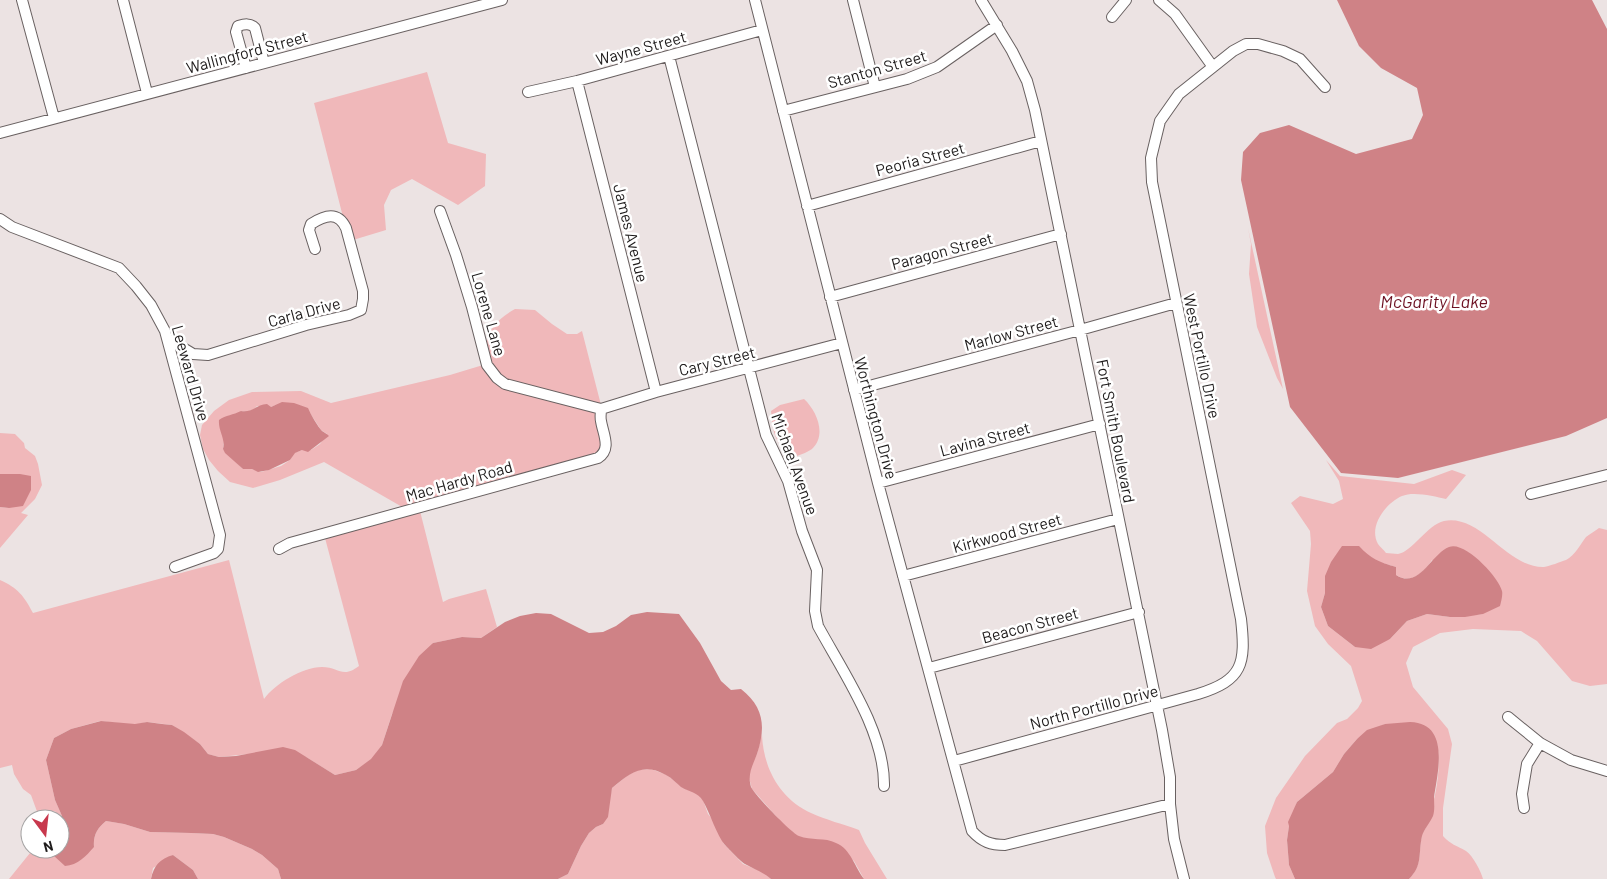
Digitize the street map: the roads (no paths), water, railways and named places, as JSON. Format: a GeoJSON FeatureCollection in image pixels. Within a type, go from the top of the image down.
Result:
{"type":"FeatureCollection","features":[{"type":"Feature","properties":{"kind":"street"},"geometry":{"type":"LineString","coordinates":[[22,0],[54,118]]}},
{"type":"Feature","properties":{"kind":"street"},"geometry":{"type":"LineString","coordinates":[[123,0],[147,93]]}},
{"type":"Feature","properties":{"kind":"street","name":"Wallingford Street"},"geometry":{"type":"LineString","coordinates":[[0,133],[502,0]]}},
{"type":"Feature","properties":{"kind":"street","name":"Worthington Drive"},"geometry":{"type":"LineString","coordinates":[[755,0],[878,483],[972,831],[979,839],[992,845],[1005,845],[1170,804]]}},
{"type":"Feature","properties":{"kind":"street"},"geometry":{"type":"LineString","coordinates":[[853,0],[875,87]]}},
{"type":"Feature","properties":{"kind":"street","name":"Fort Smith Boulevard"},"geometry":{"type":"LineString","coordinates":[[981,0],[1012,50],[1027,81],[1035,110],[1118,519],[1139,612],[1170,777],[1170,804],[1174,839],[1184,879]]}},
{"type":"Feature","properties":{"kind":"street"},"geometry":{"type":"LineString","coordinates":[[1112,16],[1126,0]]}},
{"type":"Feature","properties":{"kind":"street"},"geometry":{"type":"LineString","coordinates":[[1160,0],[1175,14],[1213,67]]}},
{"type":"Feature","properties":{"kind":"street"},"geometry":{"type":"LineString","coordinates":[[246,68],[236,32],[238,26],[246,24],[252,25],[255,28],[264,63]]}},
{"type":"Feature","properties":{"kind":"street","name":"Stanton Street"},"geometry":{"type":"LineString","coordinates":[[783,111],[906,79],[937,67],[997,25]]}},
{"type":"Feature","properties":{"kind":"street","name":"Wayne Street"},"geometry":{"type":"LineString","coordinates":[[528,92],[577,81],[762,30]]}},
{"type":"Feature","properties":{"kind":"street","name":"West Portillo Drive"},"geometry":{"type":"LineString","coordinates":[[1238,671],[1244,642],[1241,619],[1152,182],[1151,158],[1160,121],[1179,94],[1244,40],[1283,51],[1300,59],[1325,87]]}},
{"type":"Feature","properties":{"kind":"street","name":"Michael Avenue"},"geometry":{"type":"LineString","coordinates":[[670,56],[766,435],[788,481],[802,531],[817,570],[816,611],[818,626],[874,732],[884,775],[884,786]]}},
{"type":"Feature","properties":{"kind":"street","name":"James Avenue"},"geometry":{"type":"LineString","coordinates":[[577,81],[656,392]]}},
{"type":"Feature","properties":{"kind":"street","name":"Peoria Street"},"geometry":{"type":"LineString","coordinates":[[807,206],[1041,141]]}},
{"type":"Feature","properties":{"kind":"street","name":"Lorene Lane"},"geometry":{"type":"LineString","coordinates":[[440,211],[472,307],[487,365],[492,373],[505,384],[601,409]]}},
{"type":"Feature","properties":{"kind":"street","name":"Carla Drive"},"geometry":{"type":"LineString","coordinates":[[168,339],[193,354],[208,355],[306,325],[349,315],[360,310],[364,299],[363,291],[346,228],[342,221],[336,217],[324,216],[311,224],[309,230],[315,249]]}},
{"type":"Feature","properties":{"kind":"street","name":"Leeward Drive"},"geometry":{"type":"LineString","coordinates":[[0,219],[12,227],[119,268],[151,305],[165,331],[220,535],[218,549],[214,553],[175,567]]}},
{"type":"Feature","properties":{"kind":"street","name":"Paragon Street"},"geometry":{"type":"LineString","coordinates":[[830,298],[1061,234]]}},
{"type":"Feature","properties":{"kind":"street","name":"Marlow Street"},"geometry":{"type":"LineString","coordinates":[[854,390],[1176,303]]}},
{"type":"Feature","properties":{"kind":"street","name":"Cary Street"},"geometry":{"type":"LineString","coordinates":[[601,409],[656,392],[842,343]]}},
{"type":"Feature","properties":{"kind":"street","name":"Mac Hardy Road"},"geometry":{"type":"LineString","coordinates":[[278,549],[290,542],[598,458],[605,450],[606,443],[600,420],[601,409]]}},
{"type":"Feature","properties":{"kind":"street","name":"Lavina Street"},"geometry":{"type":"LineString","coordinates":[[878,483],[1100,424]]}},
{"type":"Feature","properties":{"kind":"street"},"geometry":{"type":"LineString","coordinates":[[1531,494],[1607,475]]}},
{"type":"Feature","properties":{"kind":"street","name":"Kirkwood Street"},"geometry":{"type":"LineString","coordinates":[[903,576],[1118,519]]}},
{"type":"Feature","properties":{"kind":"street","name":"Beacon Street"},"geometry":{"type":"LineString","coordinates":[[929,668],[1139,612]]}},
{"type":"Feature","properties":{"kind":"street","name":"North Portillo Drive"},"geometry":{"type":"LineString","coordinates":[[954,761],[1217,688],[1238,671]]}},
{"type":"Feature","properties":{"kind":"street"},"geometry":{"type":"LineString","coordinates":[[1508,717],[1540,743],[1571,760],[1607,771]]}},
{"type":"Feature","properties":{"kind":"street"},"geometry":{"type":"LineString","coordinates":[[1524,808],[1522,794],[1527,764],[1540,743]]}},
{"type":"Feature","properties":{"kind":"water","name":"McGarity Lake"},"geometry":{"type":"Polygon","coordinates":[[[1337,0],[1592,0],[1607,29],[1607,418],[1566,436],[1398,478],[1341,473],[1290,407],[1241,180],[1243,152],[1260,133],[1289,125],[1356,154],[1412,139],[1423,115],[1417,88],[1381,68],[1359,46],[1337,0]]]}},
{"type":"Feature","properties":{"kind":"water"},"geometry":{"type":"Polygon","coordinates":[[[282,402],[294,403],[308,408],[320,429],[329,436],[308,452],[302,450],[295,453],[290,460],[269,470],[258,472],[252,469],[243,469],[223,449],[224,442],[219,420],[263,404],[271,407],[282,402]]]}},
{"type":"Feature","properties":{"kind":"water"},"geometry":{"type":"Polygon","coordinates":[[[0,474],[31,476],[31,490],[23,506],[0,507],[0,474]]]}},
{"type":"Feature","properties":{"kind":"water"},"geometry":{"type":"Polygon","coordinates":[[[1342,546],[1359,546],[1376,560],[1396,567],[1396,575],[1404,578],[1418,575],[1436,556],[1449,547],[1455,546],[1463,549],[1480,561],[1495,577],[1502,593],[1500,606],[1483,614],[1465,617],[1427,614],[1407,621],[1390,639],[1371,649],[1355,647],[1328,626],[1321,607],[1325,593],[1325,576],[1331,562],[1342,546]]]}},
{"type":"Feature","properties":{"kind":"water"},"geometry":{"type":"Polygon","coordinates":[[[647,612],[679,614],[700,643],[721,681],[731,690],[741,689],[749,696],[759,710],[762,735],[750,774],[751,787],[765,805],[799,836],[832,841],[841,846],[849,854],[864,879],[771,879],[762,872],[743,863],[725,845],[699,796],[681,787],[666,775],[650,769],[644,769],[631,774],[612,788],[608,817],[603,824],[589,833],[568,874],[558,879],[281,879],[278,869],[262,855],[224,837],[213,834],[150,832],[106,821],[96,832],[94,847],[85,857],[78,862],[65,866],[57,859],[70,859],[70,809],[59,809],[55,800],[46,760],[54,738],[71,729],[101,721],[135,724],[147,722],[172,725],[200,744],[208,754],[219,757],[236,756],[283,747],[295,750],[335,775],[356,770],[371,759],[382,745],[403,681],[419,656],[433,643],[462,637],[481,638],[505,622],[520,616],[536,613],[551,614],[589,633],[603,632],[616,626],[631,615],[647,612]]]}},
{"type":"Feature","properties":{"kind":"water"},"geometry":{"type":"Polygon","coordinates":[[[1410,722],[1423,724],[1431,730],[1439,750],[1434,814],[1422,836],[1418,864],[1413,874],[1409,879],[1295,879],[1289,865],[1287,840],[1288,822],[1297,802],[1333,772],[1344,754],[1367,730],[1385,724],[1410,722]]]}},
{"type":"Feature","properties":{"kind":"water"},"geometry":{"type":"Polygon","coordinates":[[[173,855],[193,870],[198,879],[151,879],[158,863],[173,855]]]}}]}
